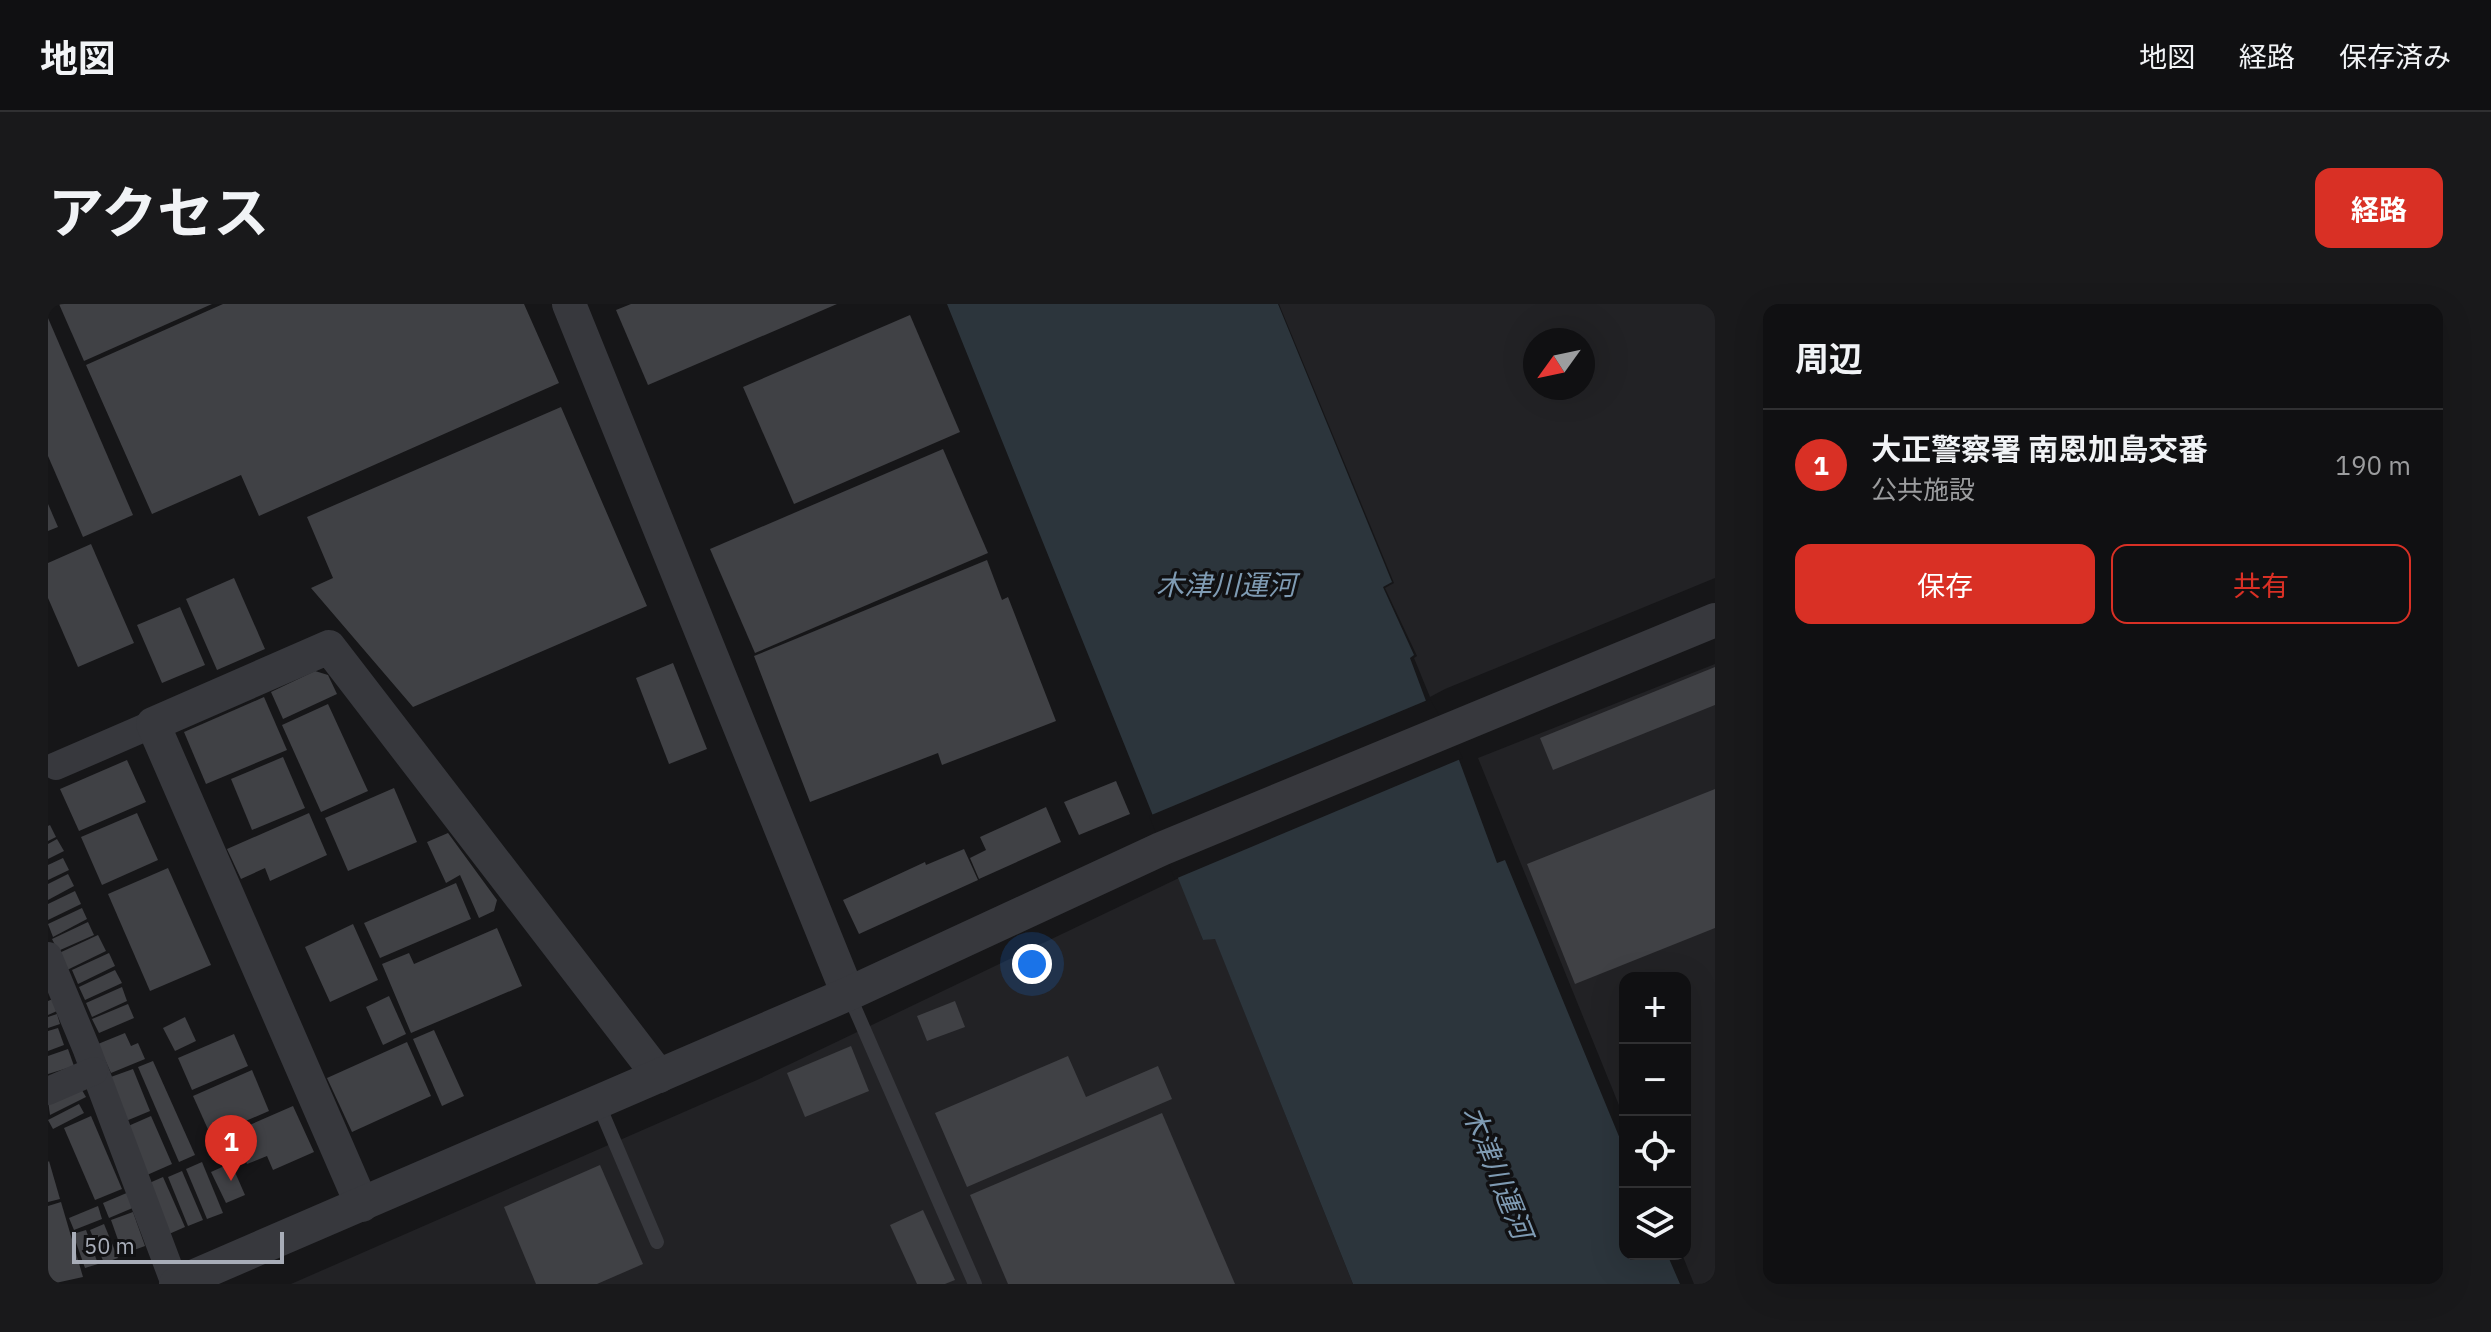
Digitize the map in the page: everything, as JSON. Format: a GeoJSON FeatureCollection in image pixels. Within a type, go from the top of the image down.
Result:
{"type":"FeatureCollection","features":[{"type":"Feature","properties":{"kind":"street"},"geometry":{"type":"LineString","coordinates":[[569,304],[848,994]]}},
{"type":"Feature","properties":{"kind":"street"},"geometry":{"type":"LineString","coordinates":[[48,956],[175,1284],[848,994],[1161,849],[1715,620]]}},
{"type":"Feature","properties":{"kind":"street"},"geometry":{"type":"LineString","coordinates":[[56,766],[329,647],[659,1076]]}},
{"type":"Feature","properties":{"kind":"street"},"geometry":{"type":"LineString","coordinates":[[153,724],[362,1205]]}},
{"type":"Feature","properties":{"kind":"street"},"geometry":{"type":"LineString","coordinates":[[48,1091],[94,1071]]}},
{"type":"Feature","properties":{"kind":"lane"},"geometry":{"type":"LineString","coordinates":[[848,994],[975,1284]]}},
{"type":"Feature","properties":{"kind":"lane"},"geometry":{"type":"LineString","coordinates":[[598,1103],[657,1242]]}},
{"type":"Feature","properties":{"kind":"shaded area"},"geometry":{"type":"Polygon","coordinates":[[[1279,304],[1715,304],[1715,578],[1430,697],[1414,658],[1417,656],[1385,588],[1394,583],[1279,304]]]}},
{"type":"Feature","properties":{"kind":"shaded area"},"geometry":{"type":"Polygon","coordinates":[[[1715,664],[1715,1284],[1694,1284],[1684,1260],[1691,1260],[1691,972],[1619,972],[1619,1105],[1478,758],[1715,664]]]}},
{"type":"Feature","properties":{"kind":"shaded area"},"geometry":{"type":"Polygon","coordinates":[[[1179,878],[1203,940],[1215,938],[1353,1284],[291,1284],[757,1080],[1179,878]]]}},
{"type":"Feature","properties":{"kind":"water","name":"木津川運河"},"geometry":{"type":"Polygon","coordinates":[[[947,304],[1278,304],[1392,582],[1383,587],[1414,655],[1410,658],[1426,701],[1459,760],[1497,863],[1505,860],[1619,1136],[1619,1260],[1670,1260],[1680,1284],[1353,1284],[1215,939],[1203,940],[947,304]]]}},
{"type":"Feature","properties":{"kind":"pier"},"geometry":{"type":"Polygon","coordinates":[[[1430,699],[1463,758],[1175,879],[1149,816],[1430,699]]]}},
{"type":"Feature","properties":{"kind":"building"},"geometry":{"type":"Polygon","coordinates":[[[59,304],[212,304],[84,361],[59,304]]]}},
{"type":"Feature","properties":{"kind":"building"},"geometry":{"type":"Polygon","coordinates":[[[223,304],[524,304],[559,383],[259,516],[241,475],[152,514],[86,365],[223,304]]]}},
{"type":"Feature","properties":{"kind":"building"},"geometry":{"type":"Polygon","coordinates":[[[631,304],[837,304],[648,385],[616,310],[631,304]]]}},
{"type":"Feature","properties":{"kind":"building"},"geometry":{"type":"Polygon","coordinates":[[[910,315],[960,432],[794,504],[743,387],[910,315]]]}},
{"type":"Feature","properties":{"kind":"building"},"geometry":{"type":"Polygon","coordinates":[[[48,318],[133,515],[83,537],[48,456],[48,318]]]}},
{"type":"Feature","properties":{"kind":"building"},"geometry":{"type":"Polygon","coordinates":[[[561,407],[647,606],[413,707],[311,588],[333,578],[307,517],[561,407]]]}},
{"type":"Feature","properties":{"kind":"building"},"geometry":{"type":"Polygon","coordinates":[[[943,449],[988,553],[755,653],[710,549],[943,449]]]}},
{"type":"Feature","properties":{"kind":"building"},"geometry":{"type":"Polygon","coordinates":[[[48,504],[58,527],[48,531],[48,504]]]}},
{"type":"Feature","properties":{"kind":"building"},"geometry":{"type":"Polygon","coordinates":[[[91,544],[134,643],[78,667],[48,598],[48,563],[91,544]]]}},
{"type":"Feature","properties":{"kind":"building"},"geometry":{"type":"Polygon","coordinates":[[[987,560],[1002,600],[1008,597],[1056,721],[942,765],[938,753],[810,802],[754,656],[987,560]]]}},
{"type":"Feature","properties":{"kind":"building"},"geometry":{"type":"Polygon","coordinates":[[[234,578],[265,649],[217,670],[186,599],[234,578]]]}},
{"type":"Feature","properties":{"kind":"building"},"geometry":{"type":"Polygon","coordinates":[[[180,607],[205,665],[162,683],[137,625],[180,607]]]}},
{"type":"Feature","properties":{"kind":"building"},"geometry":{"type":"Polygon","coordinates":[[[673,663],[707,749],[669,764],[636,678],[673,663]]]}},
{"type":"Feature","properties":{"kind":"building"},"geometry":{"type":"Polygon","coordinates":[[[1715,667],[1715,705],[1553,770],[1540,738],[1715,667]]]}},
{"type":"Feature","properties":{"kind":"building"},"geometry":{"type":"Polygon","coordinates":[[[315,671],[328,675],[337,694],[283,719],[271,692],[315,671]]]}},
{"type":"Feature","properties":{"kind":"building"},"geometry":{"type":"Polygon","coordinates":[[[264,697],[287,750],[206,784],[184,732],[264,697]]]}},
{"type":"Feature","properties":{"kind":"building"},"geometry":{"type":"Polygon","coordinates":[[[328,704],[368,791],[321,812],[282,725],[328,704]]]}},
{"type":"Feature","properties":{"kind":"building"},"geometry":{"type":"Polygon","coordinates":[[[283,757],[305,808],[252,830],[231,779],[283,757]]]}},
{"type":"Feature","properties":{"kind":"building"},"geometry":{"type":"Polygon","coordinates":[[[127,760],[146,802],[79,831],[60,789],[127,760]]]}},
{"type":"Feature","properties":{"kind":"building"},"geometry":{"type":"Polygon","coordinates":[[[1116,781],[1130,814],[1079,835],[1064,802],[1116,781]]]}},
{"type":"Feature","properties":{"kind":"building"},"geometry":{"type":"Polygon","coordinates":[[[394,788],[417,842],[348,871],[325,818],[394,788]]]}},
{"type":"Feature","properties":{"kind":"building"},"geometry":{"type":"Polygon","coordinates":[[[1715,789],[1715,928],[1575,984],[1527,864],[1715,789]]]}},
{"type":"Feature","properties":{"kind":"building"},"geometry":{"type":"Polygon","coordinates":[[[1046,807],[1061,842],[979,879],[970,858],[986,850],[980,837],[1046,807]]]}},
{"type":"Feature","properties":{"kind":"building"},"geometry":{"type":"Polygon","coordinates":[[[137,813],[158,860],[102,885],[81,837],[137,813]]]}},
{"type":"Feature","properties":{"kind":"building"},"geometry":{"type":"Polygon","coordinates":[[[309,813],[327,855],[270,881],[265,868],[241,879],[227,849],[309,813]]]}},
{"type":"Feature","properties":{"kind":"building"},"geometry":{"type":"Polygon","coordinates":[[[48,826],[56,837],[48,841],[48,826]]]}},
{"type":"Feature","properties":{"kind":"building"},"geometry":{"type":"Polygon","coordinates":[[[448,833],[497,900],[494,911],[479,918],[460,875],[446,883],[427,842],[448,833]]]}},
{"type":"Feature","properties":{"kind":"building"},"geometry":{"type":"Polygon","coordinates":[[[57,839],[64,851],[48,859],[48,844],[57,839]]]}},
{"type":"Feature","properties":{"kind":"building"},"geometry":{"type":"Polygon","coordinates":[[[964,849],[978,880],[859,934],[843,900],[925,862],[926,865],[964,849]]]}},
{"type":"Feature","properties":{"kind":"building"},"geometry":{"type":"Polygon","coordinates":[[[63,858],[69,870],[48,880],[48,865],[63,858]]]}},
{"type":"Feature","properties":{"kind":"building"},"geometry":{"type":"Polygon","coordinates":[[[168,868],[211,965],[150,991],[108,894],[168,868]]]}},
{"type":"Feature","properties":{"kind":"building"},"geometry":{"type":"Polygon","coordinates":[[[68,874],[74,886],[48,900],[48,884],[68,874]]]}},
{"type":"Feature","properties":{"kind":"building"},"geometry":{"type":"Polygon","coordinates":[[[456,883],[471,919],[380,958],[364,923],[456,883]]]}},
{"type":"Feature","properties":{"kind":"building"},"geometry":{"type":"Polygon","coordinates":[[[75,891],[81,904],[48,920],[48,904],[75,891]]]}},
{"type":"Feature","properties":{"kind":"building"},"geometry":{"type":"Polygon","coordinates":[[[82,908],[87,919],[53,937],[48,924],[82,908]]]}},
{"type":"Feature","properties":{"kind":"building"},"geometry":{"type":"Polygon","coordinates":[[[88,922],[94,935],[58,951],[52,939],[88,922]]]}},
{"type":"Feature","properties":{"kind":"building"},"geometry":{"type":"Polygon","coordinates":[[[353,924],[378,980],[330,1002],[305,947],[353,924]]]}},
{"type":"Feature","properties":{"kind":"building"},"geometry":{"type":"Polygon","coordinates":[[[497,928],[522,986],[411,1033],[382,964],[409,953],[414,964],[497,928]]]}},
{"type":"Feature","properties":{"kind":"building"},"geometry":{"type":"Polygon","coordinates":[[[98,935],[106,951],[65,971],[57,954],[98,935]]]}},
{"type":"Feature","properties":{"kind":"building"},"geometry":{"type":"Polygon","coordinates":[[[109,953],[115,966],[78,984],[72,970],[109,953]]]}},
{"type":"Feature","properties":{"kind":"building"},"geometry":{"type":"Polygon","coordinates":[[[115,970],[122,983],[85,1000],[79,987],[115,970]]]}},
{"type":"Feature","properties":{"kind":"building"},"geometry":{"type":"Polygon","coordinates":[[[122,987],[127,1001],[92,1017],[86,1003],[122,987]]]}},
{"type":"Feature","properties":{"kind":"building"},"geometry":{"type":"Polygon","coordinates":[[[389,996],[406,1034],[383,1045],[366,1007],[389,996]]]}},
{"type":"Feature","properties":{"kind":"building"},"geometry":{"type":"Polygon","coordinates":[[[53,999],[57,1011],[48,1015],[48,1001],[53,999]]]}},
{"type":"Feature","properties":{"kind":"building"},"geometry":{"type":"Polygon","coordinates":[[[955,1001],[965,1027],[927,1041],[917,1016],[955,1001]]]}},
{"type":"Feature","properties":{"kind":"building"},"geometry":{"type":"Polygon","coordinates":[[[128,1004],[134,1018],[99,1033],[92,1019],[128,1004]]]}},
{"type":"Feature","properties":{"kind":"building"},"geometry":{"type":"Polygon","coordinates":[[[57,1014],[60,1024],[48,1028],[48,1017],[57,1014]]]}},
{"type":"Feature","properties":{"kind":"building"},"geometry":{"type":"Polygon","coordinates":[[[185,1017],[196,1041],[175,1051],[163,1028],[185,1017]]]}},
{"type":"Feature","properties":{"kind":"building"},"geometry":{"type":"Polygon","coordinates":[[[58,1028],[64,1045],[48,1051],[48,1031],[58,1028]]]}},
{"type":"Feature","properties":{"kind":"building"},"geometry":{"type":"Polygon","coordinates":[[[434,1030],[464,1096],[442,1106],[413,1039],[434,1030]]]}},
{"type":"Feature","properties":{"kind":"building"},"geometry":{"type":"Polygon","coordinates":[[[125,1033],[131,1046],[138,1043],[145,1059],[111,1073],[98,1044],[125,1033]]]}},
{"type":"Feature","properties":{"kind":"building"},"geometry":{"type":"Polygon","coordinates":[[[234,1034],[248,1066],[192,1090],[178,1058],[234,1034]]]}},
{"type":"Feature","properties":{"kind":"building"},"geometry":{"type":"Polygon","coordinates":[[[407,1042],[431,1096],[352,1132],[327,1078],[407,1042]]]}},
{"type":"Feature","properties":{"kind":"building"},"geometry":{"type":"Polygon","coordinates":[[[851,1046],[869,1091],[805,1117],[787,1073],[851,1046]]]}},
{"type":"Feature","properties":{"kind":"building"},"geometry":{"type":"Polygon","coordinates":[[[68,1049],[74,1066],[48,1074],[48,1056],[68,1049]]]}},
{"type":"Feature","properties":{"kind":"building"},"geometry":{"type":"Polygon","coordinates":[[[1068,1056],[1086,1097],[1158,1066],[1172,1099],[967,1187],[935,1113],[1068,1056]]]}},
{"type":"Feature","properties":{"kind":"building"},"geometry":{"type":"Polygon","coordinates":[[[153,1061],[195,1155],[179,1162],[138,1067],[153,1061]]]}},
{"type":"Feature","properties":{"kind":"building"},"geometry":{"type":"Polygon","coordinates":[[[133,1069],[150,1111],[126,1121],[108,1078],[133,1069]]]}},
{"type":"Feature","properties":{"kind":"building"},"geometry":{"type":"Polygon","coordinates":[[[252,1070],[269,1111],[211,1136],[193,1096],[252,1070]]]}},
{"type":"Feature","properties":{"kind":"building"},"geometry":{"type":"Polygon","coordinates":[[[79,1085],[86,1097],[50,1115],[48,1100],[79,1085]]]}},
{"type":"Feature","properties":{"kind":"building"},"geometry":{"type":"Polygon","coordinates":[[[79,1104],[84,1113],[53,1129],[48,1120],[79,1104]]]}},
{"type":"Feature","properties":{"kind":"building"},"geometry":{"type":"Polygon","coordinates":[[[293,1106],[314,1152],[273,1170],[267,1156],[247,1164],[240,1147],[226,1153],[220,1138],[293,1106]]]}},
{"type":"Feature","properties":{"kind":"building"},"geometry":{"type":"Polygon","coordinates":[[[1162,1113],[1235,1284],[1008,1284],[970,1195],[1162,1113]]]}},
{"type":"Feature","properties":{"kind":"building"},"geometry":{"type":"Polygon","coordinates":[[[91,1116],[122,1189],[95,1200],[64,1128],[91,1116]]]}},
{"type":"Feature","properties":{"kind":"building"},"geometry":{"type":"Polygon","coordinates":[[[151,1116],[172,1164],[147,1175],[126,1127],[151,1116]]]}},
{"type":"Feature","properties":{"kind":"building"},"geometry":{"type":"Polygon","coordinates":[[[48,1162],[60,1199],[48,1202],[48,1162]]]}},
{"type":"Feature","properties":{"kind":"building"},"geometry":{"type":"Polygon","coordinates":[[[202,1162],[223,1213],[207,1219],[186,1169],[202,1162]]]}},
{"type":"Feature","properties":{"kind":"building"},"geometry":{"type":"Polygon","coordinates":[[[231,1163],[245,1195],[226,1203],[211,1172],[231,1163]]]}},
{"type":"Feature","properties":{"kind":"building"},"geometry":{"type":"Polygon","coordinates":[[[600,1165],[643,1264],[597,1284],[536,1284],[504,1207],[600,1165]]]}},
{"type":"Feature","properties":{"kind":"building"},"geometry":{"type":"Polygon","coordinates":[[[182,1171],[203,1220],[188,1226],[168,1177],[182,1171]]]}},
{"type":"Feature","properties":{"kind":"building"},"geometry":{"type":"Polygon","coordinates":[[[163,1177],[185,1227],[169,1234],[147,1184],[163,1177]]]}},
{"type":"Feature","properties":{"kind":"building"},"geometry":{"type":"Polygon","coordinates":[[[129,1192],[135,1207],[109,1218],[103,1203],[129,1192]]]}},
{"type":"Feature","properties":{"kind":"building"},"geometry":{"type":"Polygon","coordinates":[[[61,1202],[83,1277],[51,1284],[48,1282],[48,1206],[61,1202]]]}},
{"type":"Feature","properties":{"kind":"building"},"geometry":{"type":"Polygon","coordinates":[[[98,1206],[102,1219],[74,1230],[69,1218],[98,1206]]]}},
{"type":"Feature","properties":{"kind":"building"},"geometry":{"type":"Polygon","coordinates":[[[923,1210],[955,1280],[945,1284],[917,1284],[890,1225],[923,1210]]]}},
{"type":"Feature","properties":{"kind":"building"},"geometry":{"type":"Polygon","coordinates":[[[133,1212],[145,1246],[123,1254],[111,1220],[133,1212]]]}},
{"type":"Feature","properties":{"kind":"building"},"geometry":{"type":"Polygon","coordinates":[[[104,1224],[118,1258],[104,1263],[90,1230],[104,1224]]]}},
{"type":"Feature","properties":{"kind":"building"},"geometry":{"type":"Polygon","coordinates":[[[86,1230],[98,1264],[85,1268],[73,1234],[86,1230]]]}},
{"type":"Feature","properties":{"kind":"place","name":"大正警察署 南恩加島交番"},"geometry":{"type":"Point","coordinates":[231,1181]}}]}
